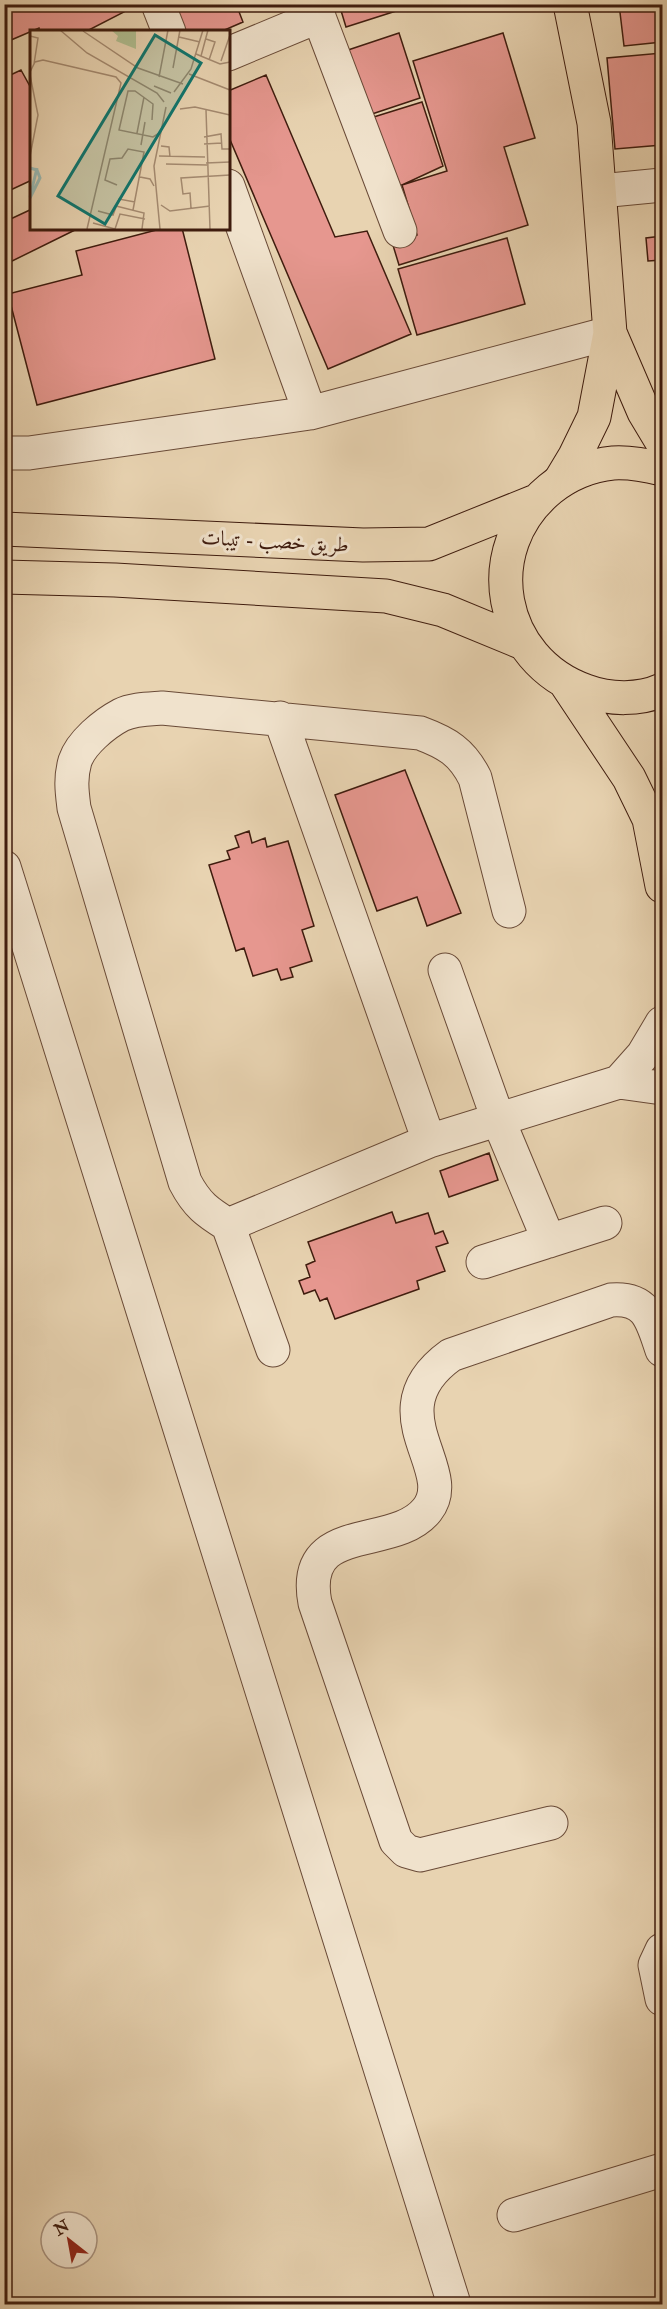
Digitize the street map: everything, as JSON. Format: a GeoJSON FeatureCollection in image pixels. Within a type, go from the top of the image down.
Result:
{"type":"FeatureCollection","features":[{"type":"Feature","properties":{"kind":"main road"},"geometry":{"type":"LineString","coordinates":[[570,4],[594,123],[610,333],[594,417],[575,456],[521,521],[511,544],[506,569],[506,595],[512,620],[523,643],[542,666],[567,685],[595,695],[626,698],[663,690]]}},
{"type":"Feature","properties":{"kind":"main road"},"geometry":{"type":"LineString","coordinates":[[610,333],[644,412],[663,442]]}},
{"type":"Feature","properties":{"kind":"main road","name":"طريق خصب - تيبات"},"geometry":{"type":"LineString","coordinates":[[4,529],[363,545],[429,544],[548,491],[584,470],[610,463],[637,463],[663,469]]}},
{"type":"Feature","properties":{"kind":"main road"},"geometry":{"type":"LineString","coordinates":[[4,578],[115,580],[386,596],[443,610],[523,643]]}},
{"type":"Feature","properties":{"kind":"main road"},"geometry":{"type":"LineString","coordinates":[[567,685],[607,742],[649,819],[663,886]]}},
{"type":"Feature","properties":{"kind":"street"},"geometry":{"type":"LineString","coordinates":[[158,4],[168,30]]}},
{"type":"Feature","properties":{"kind":"street"},"geometry":{"type":"LineString","coordinates":[[230,53],[316,10],[400,231]]}},
{"type":"Feature","properties":{"kind":"street"},"geometry":{"type":"LineString","coordinates":[[600,191],[663,185]]}},
{"type":"Feature","properties":{"kind":"street"},"geometry":{"type":"LineString","coordinates":[[230,192],[310,412]]}},
{"type":"Feature","properties":{"kind":"street"},"geometry":{"type":"LineString","coordinates":[[4,453],[29,453],[310,412],[610,333]]}},
{"type":"Feature","properties":{"kind":"street"},"geometry":{"type":"LineString","coordinates":[[273,1350],[228,1225],[206,1212],[194,1199],[185,1182],[74,808],[71,783],[76,759],[99,731],[122,714],[162,708],[420,733],[441,741],[455,751],[467,762],[475,778],[509,911]]}},
{"type":"Feature","properties":{"kind":"street"},"geometry":{"type":"LineString","coordinates":[[280,718],[429,1141]]}},
{"type":"Feature","properties":{"kind":"street"},"geometry":{"type":"LineString","coordinates":[[4,867],[454,2304]]}},
{"type":"Feature","properties":{"kind":"street"},"geometry":{"type":"LineString","coordinates":[[445,970],[498,1119],[549,1241]]}},
{"type":"Feature","properties":{"kind":"street"},"geometry":{"type":"LineString","coordinates":[[619,1083],[643,1054],[663,1023]]}},
{"type":"Feature","properties":{"kind":"street"},"geometry":{"type":"LineString","coordinates":[[228,1225],[429,1141],[498,1119],[619,1083],[663,1088]]}},
{"type":"Feature","properties":{"kind":"street"},"geometry":{"type":"LineString","coordinates":[[483,1262],[605,1223]]}},
{"type":"Feature","properties":{"kind":"street"},"geometry":{"type":"LineString","coordinates":[[551,1822],[420,1855],[406,1851],[396,1841],[315,1603],[312,1587],[314,1570],[323,1556],[336,1546],[416,1521],[429,1507],[434,1489],[416,1416],[418,1398],[424,1381],[435,1366],[451,1355],[611,1300],[622,1299],[633,1301],[650,1315],[663,1350]]}},
{"type":"Feature","properties":{"kind":"street"},"geometry":{"type":"LineString","coordinates":[[663,1950],[655,1965],[663,1999]]}},
{"type":"Feature","properties":{"kind":"street"},"geometry":{"type":"LineString","coordinates":[[514,2216],[663,2170]]}},
{"type":"Feature","properties":{"kind":"building"},"geometry":{"type":"Polygon","coordinates":[[[4,4],[121,4],[124,12],[89,30],[40,30],[39,28],[4,43],[4,4]]]}},
{"type":"Feature","properties":{"kind":"building"},"geometry":{"type":"Polygon","coordinates":[[[158,4],[236,4],[243,22],[225,30],[168,30],[158,4]]]}},
{"type":"Feature","properties":{"kind":"building"},"geometry":{"type":"Polygon","coordinates":[[[339,4],[418,4],[346,27],[339,4]]]}},
{"type":"Feature","properties":{"kind":"building"},"geometry":{"type":"Polygon","coordinates":[[[619,4],[662,4],[662,42],[624,46],[619,4]]]}},
{"type":"Feature","properties":{"kind":"building"},"geometry":{"type":"Polygon","coordinates":[[[399,33],[420,98],[363,117],[342,52],[399,33]]]}},
{"type":"Feature","properties":{"kind":"building"},"geometry":{"type":"Polygon","coordinates":[[[503,33],[535,138],[504,147],[528,225],[399,265],[392,242],[417,235],[402,185],[447,171],[413,61],[503,33]]]}},
{"type":"Feature","properties":{"kind":"building"},"geometry":{"type":"Polygon","coordinates":[[[662,53],[662,145],[615,149],[607,58],[662,53]]]}},
{"type":"Feature","properties":{"kind":"building"},"geometry":{"type":"Polygon","coordinates":[[[21,70],[30,86],[30,181],[4,193],[4,78],[21,70]]]}},
{"type":"Feature","properties":{"kind":"building"},"geometry":{"type":"Polygon","coordinates":[[[266,75],[335,237],[367,231],[411,334],[328,369],[230,140],[230,90],[266,75]]]}},
{"type":"Feature","properties":{"kind":"building"},"geometry":{"type":"Polygon","coordinates":[[[422,102],[443,166],[402,185],[385,185],[364,120],[422,102]]]}},
{"type":"Feature","properties":{"kind":"building"},"geometry":{"type":"Polygon","coordinates":[[[30,210],[30,230],[75,230],[4,265],[4,222],[30,210]]]}},
{"type":"Feature","properties":{"kind":"building"},"geometry":{"type":"Polygon","coordinates":[[[156,230],[183,230],[215,359],[37,405],[8,294],[82,275],[76,251],[156,230]]]}},
{"type":"Feature","properties":{"kind":"building"},"geometry":{"type":"Polygon","coordinates":[[[662,236],[662,260],[648,261],[646,238],[662,236]]]}},
{"type":"Feature","properties":{"kind":"building"},"geometry":{"type":"Polygon","coordinates":[[[507,238],[525,304],[417,335],[398,269],[507,238]]]}},
{"type":"Feature","properties":{"kind":"building"},"geometry":{"type":"Polygon","coordinates":[[[405,770],[461,913],[427,926],[417,897],[377,911],[335,795],[405,770]]]}},
{"type":"Feature","properties":{"kind":"building"},"geometry":{"type":"Polygon","coordinates":[[[249,831],[252,843],[265,838],[267,847],[288,841],[314,926],[302,930],[312,961],[290,968],[293,977],[281,980],[277,969],[253,976],[244,948],[236,951],[209,865],[230,859],[227,851],[239,847],[235,836],[249,831]]]}},
{"type":"Feature","properties":{"kind":"building"},"geometry":{"type":"Polygon","coordinates":[[[489,1153],[498,1180],[449,1197],[440,1171],[489,1153]]]}},
{"type":"Feature","properties":{"kind":"building"},"geometry":{"type":"Polygon","coordinates":[[[392,1212],[396,1223],[428,1213],[435,1234],[443,1231],[448,1243],[436,1247],[445,1271],[417,1281],[419,1289],[335,1319],[327,1298],[320,1301],[315,1290],[304,1294],[299,1281],[310,1277],[306,1265],[315,1261],[308,1242],[392,1212]]]}}]}
